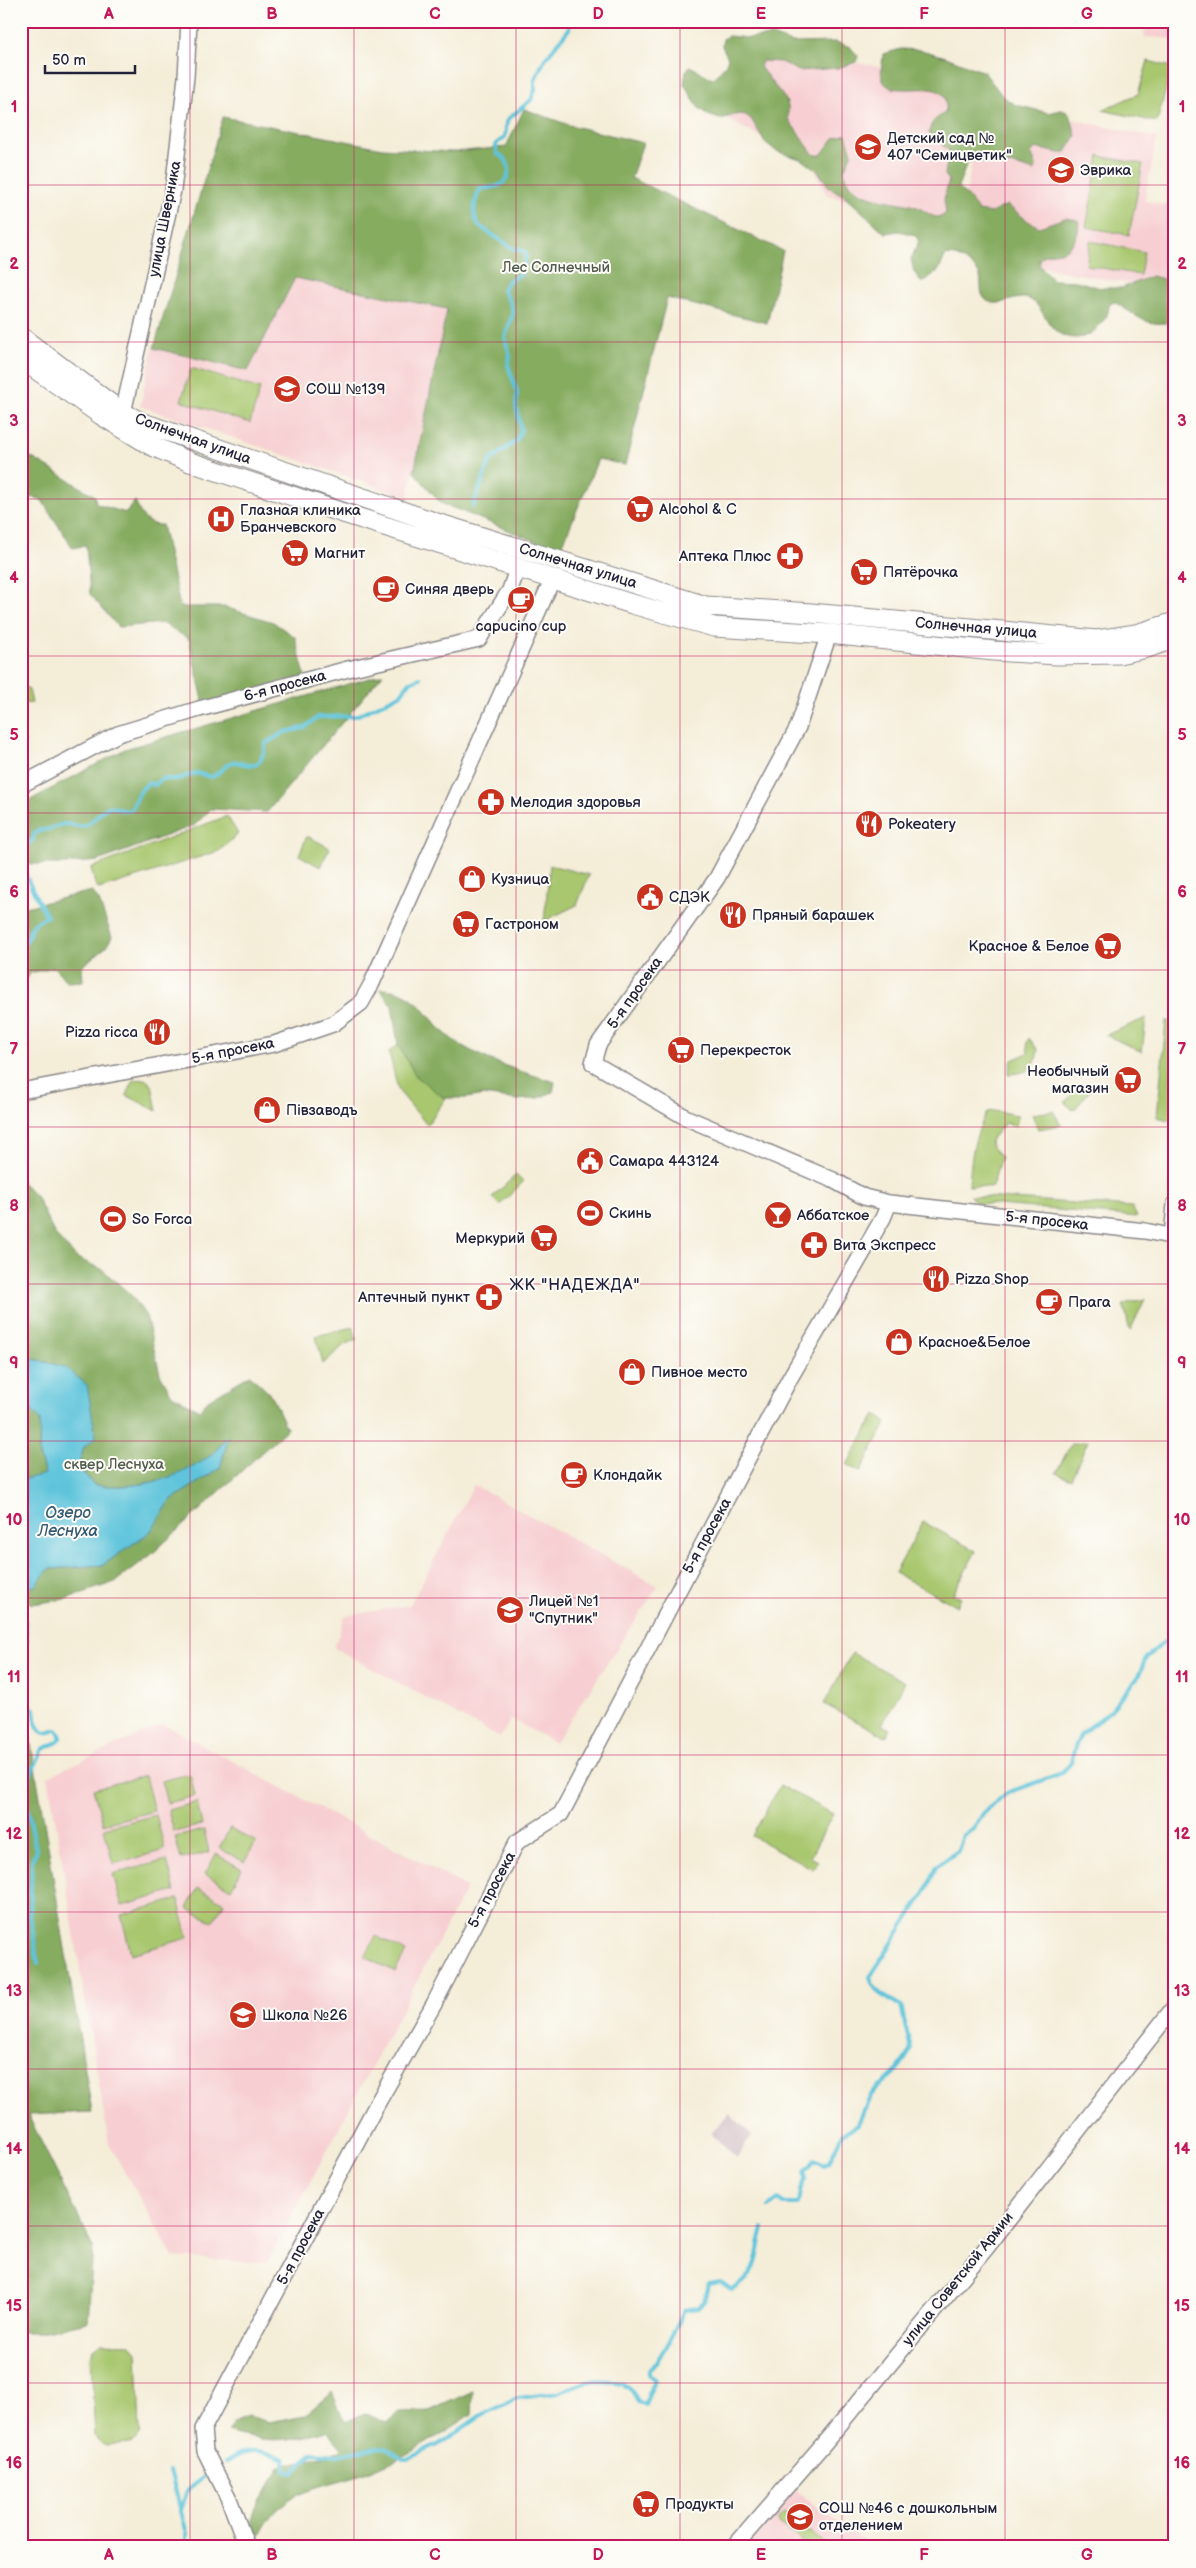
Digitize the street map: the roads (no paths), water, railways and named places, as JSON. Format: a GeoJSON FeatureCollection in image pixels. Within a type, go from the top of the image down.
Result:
{"type":"FeatureCollection","features":[{"type":"Feature","properties":{"kind":"main road","name":"Солнечная улица"},"geometry":{"type":"LineString","coordinates":[[21,337],[123,413],[170,434],[434,522],[706,606],[811,612],[1097,640],[1136,634],[1175,622]]}},
{"type":"Feature","properties":{"kind":"main road","name":"Солнечная улица"},"geometry":{"type":"LineString","coordinates":[[21,359],[101,415],[150,445],[166,452],[340,512],[714,627],[829,634],[994,651],[1076,656],[1118,654],[1147,648],[1175,638]]}},
{"type":"Feature","properties":{"kind":"street","name":"улица Шверника"},"geometry":{"type":"LineString","coordinates":[[123,413],[173,190],[186,76],[189,21]]}},
{"type":"Feature","properties":{"kind":"street","name":"6-я просека"},"geometry":{"type":"LineString","coordinates":[[21,785],[118,734],[199,709],[348,669],[479,639],[510,590],[518,566]]}},
{"type":"Feature","properties":{"kind":"street","name":"5-я просека"},"geometry":{"type":"LineString","coordinates":[[21,1091],[274,1044],[333,1024],[361,1003],[371,986],[553,578]]}},
{"type":"Feature","properties":{"kind":"street","name":"5-я просека"},"geometry":{"type":"LineString","coordinates":[[829,634],[798,727],[717,878],[598,1045],[593,1063],[687,1118],[833,1180],[864,1197],[889,1204],[1145,1231],[1173,1237],[1175,1204]]}},
{"type":"Feature","properties":{"kind":"street","name":"5-я просека"},"geometry":{"type":"LineString","coordinates":[[247,2547],[228,2499],[205,2451],[203,2429],[377,2104],[434,2004],[517,1842],[561,1814],[790,1378],[883,1218],[889,1204]]}},
{"type":"Feature","properties":{"kind":"street","name":"улица Советской Армии"},"geometry":{"type":"LineString","coordinates":[[734,2547],[837,2428],[987,2247],[1175,2006]]}},
{"type":"Feature","properties":{"kind":"water","name":"Озеро Леснуха"},"geometry":{"type":"Polygon","coordinates":[[[21,1356],[65,1367],[87,1385],[96,1438],[84,1447],[78,1467],[94,1485],[124,1486],[170,1477],[185,1471],[211,1455],[229,1435],[220,1468],[171,1500],[150,1532],[103,1565],[49,1569],[34,1587],[25,1584],[21,1565],[21,1498],[25,1497],[22,1480],[45,1474],[39,1455],[40,1420],[21,1398],[21,1356]]]}},
{"type":"Feature","properties":{"kind":"waterway"},"geometry":{"type":"LineString","coordinates":[[473,506],[490,461],[517,440],[521,430],[516,406],[517,392],[508,365],[510,357],[505,337],[513,313],[510,302],[503,290],[507,282],[521,274],[526,256],[524,251],[514,249],[479,226],[474,212],[475,203],[480,189],[498,186],[507,177],[508,163],[502,156],[497,154],[496,144],[505,137],[507,120],[531,100],[535,90],[535,79],[545,59],[569,29],[570,21]]}},
{"type":"Feature","properties":{"kind":"waterway"},"geometry":{"type":"LineString","coordinates":[[21,946],[27,940],[34,925],[47,916],[30,884],[21,857],[23,849],[33,840],[34,834],[40,830],[47,830],[62,824],[85,825],[109,807],[125,811],[131,810],[141,790],[148,783],[155,785],[161,779],[178,779],[196,773],[212,777],[234,762],[254,765],[259,762],[263,755],[266,743],[285,732],[304,728],[318,717],[356,716],[400,695],[410,682],[420,678]]}},
{"type":"Feature","properties":{"kind":"waterway"},"geometry":{"type":"LineString","coordinates":[[21,1592],[25,1592],[27,1586],[33,1583]]}},
{"type":"Feature","properties":{"kind":"waterway"},"geometry":{"type":"LineString","coordinates":[[21,1651],[24,1650],[27,1641],[25,1621]]}},
{"type":"Feature","properties":{"kind":"waterway"},"geometry":{"type":"LineString","coordinates":[[769,2207],[778,2200],[783,2204],[798,2204],[800,2190],[806,2179],[804,2172],[814,2160],[823,2165],[829,2162],[842,2134],[858,2124],[870,2096],[898,2069],[911,2050],[901,2006],[878,1991],[870,1977],[925,1892],[937,1866],[958,1851],[963,1836],[973,1829],[984,1812],[1007,1793],[1062,1773],[1071,1763],[1081,1734],[1110,1711],[1137,1679],[1146,1658],[1175,1632]]}},
{"type":"Feature","properties":{"kind":"waterway"},"geometry":{"type":"LineString","coordinates":[[21,1700],[34,1709],[36,1723],[42,1732],[46,1733],[57,1730],[61,1737],[58,1742],[43,1749],[30,1776],[25,1794],[36,1850],[32,1861],[30,1915],[38,1964]]}},
{"type":"Feature","properties":{"kind":"waterway"},"geometry":{"type":"LineString","coordinates":[[225,2462],[241,2453],[261,2451],[285,2459],[286,2471],[293,2473],[312,2453],[336,2455],[378,2447],[386,2448],[402,2459],[407,2459],[438,2445],[480,2416],[518,2398],[558,2393],[587,2381],[622,2383],[631,2390],[638,2402],[645,2404],[655,2380],[649,2374],[649,2369],[661,2355],[684,2310],[698,2308],[704,2301],[708,2284],[721,2282],[732,2290],[742,2283],[753,2269],[763,2228]]}},
{"type":"Feature","properties":{"kind":"waterway"},"geometry":{"type":"LineString","coordinates":[[170,2470],[187,2534],[187,2547]]}},
{"type":"Feature","properties":{"kind":"waterway"},"geometry":{"type":"LineString","coordinates":[[181,2509],[188,2489],[209,2473]]}},
{"type":"Feature","properties":{"kind":"place","name":"Детский сад № 407 \"Семицветик\""},"geometry":{"type":"Point","coordinates":[868,147]}},
{"type":"Feature","properties":{"kind":"place","name":"Эврика"},"geometry":{"type":"Point","coordinates":[1061,170]}},
{"type":"Feature","properties":{"kind":"place","name":"СОШ №139"},"geometry":{"type":"Point","coordinates":[287,389]}},
{"type":"Feature","properties":{"kind":"place","name":"Alcohol & C"},"geometry":{"type":"Point","coordinates":[640,509]}},
{"type":"Feature","properties":{"kind":"place","name":"Глазная клиника Бранчевского"},"geometry":{"type":"Point","coordinates":[221,519]}},
{"type":"Feature","properties":{"kind":"place","name":"Магнит"},"geometry":{"type":"Point","coordinates":[295,553]}},
{"type":"Feature","properties":{"kind":"place","name":"Аптека Плюс"},"geometry":{"type":"Point","coordinates":[790,556]}},
{"type":"Feature","properties":{"kind":"place","name":"Пятёрочка"},"geometry":{"type":"Point","coordinates":[864,572]}},
{"type":"Feature","properties":{"kind":"place","name":"Синяя дверь"},"geometry":{"type":"Point","coordinates":[386,589]}},
{"type":"Feature","properties":{"kind":"place","name":"capucino cup"},"geometry":{"type":"Point","coordinates":[521,600]}},
{"type":"Feature","properties":{"kind":"place","name":"Мелодия здоровья"},"geometry":{"type":"Point","coordinates":[491,802]}},
{"type":"Feature","properties":{"kind":"place","name":"Pokeatery"},"geometry":{"type":"Point","coordinates":[869,824]}},
{"type":"Feature","properties":{"kind":"place","name":"Кузница"},"geometry":{"type":"Point","coordinates":[472,879]}},
{"type":"Feature","properties":{"kind":"place","name":"СДЭК"},"geometry":{"type":"Point","coordinates":[650,897]}},
{"type":"Feature","properties":{"kind":"place","name":"Пряный барашек"},"geometry":{"type":"Point","coordinates":[733,915]}},
{"type":"Feature","properties":{"kind":"place","name":"Гастроном"},"geometry":{"type":"Point","coordinates":[466,924]}},
{"type":"Feature","properties":{"kind":"place","name":"Красное & Белое"},"geometry":{"type":"Point","coordinates":[1108,946]}},
{"type":"Feature","properties":{"kind":"place","name":"Pizza ricca"},"geometry":{"type":"Point","coordinates":[157,1032]}},
{"type":"Feature","properties":{"kind":"place","name":"Перекресток"},"geometry":{"type":"Point","coordinates":[681,1050]}},
{"type":"Feature","properties":{"kind":"place","name":"Необычный магазин"},"geometry":{"type":"Point","coordinates":[1128,1080]}},
{"type":"Feature","properties":{"kind":"place","name":"Пiвзаводъ"},"geometry":{"type":"Point","coordinates":[267,1110]}},
{"type":"Feature","properties":{"kind":"place","name":"Самара 443124"},"geometry":{"type":"Point","coordinates":[590,1161]}},
{"type":"Feature","properties":{"kind":"place","name":"Скинь"},"geometry":{"type":"Point","coordinates":[590,1213]}},
{"type":"Feature","properties":{"kind":"place","name":"Аббатское"},"geometry":{"type":"Point","coordinates":[778,1215]}},
{"type":"Feature","properties":{"kind":"place","name":"So Forca"},"geometry":{"type":"Point","coordinates":[113,1219]}},
{"type":"Feature","properties":{"kind":"place","name":"Меркурий"},"geometry":{"type":"Point","coordinates":[544,1238]}},
{"type":"Feature","properties":{"kind":"place","name":"Вита Экспресс"},"geometry":{"type":"Point","coordinates":[814,1245]}},
{"type":"Feature","properties":{"kind":"place","name":"Pizza Shop"},"geometry":{"type":"Point","coordinates":[936,1279]}},
{"type":"Feature","properties":{"kind":"place","name":"Аптечный пункт"},"geometry":{"type":"Point","coordinates":[489,1297]}},
{"type":"Feature","properties":{"kind":"place","name":"Прага"},"geometry":{"type":"Point","coordinates":[1049,1302]}},
{"type":"Feature","properties":{"kind":"place","name":"Красное&Белое"},"geometry":{"type":"Point","coordinates":[899,1342]}},
{"type":"Feature","properties":{"kind":"place","name":"Пивное место"},"geometry":{"type":"Point","coordinates":[632,1372]}},
{"type":"Feature","properties":{"kind":"place","name":"Клондайк"},"geometry":{"type":"Point","coordinates":[574,1475]}},
{"type":"Feature","properties":{"kind":"place","name":"Лицей №1 \"Спутник\""},"geometry":{"type":"Point","coordinates":[510,1610]}},
{"type":"Feature","properties":{"kind":"place","name":"Школа №26"},"geometry":{"type":"Point","coordinates":[243,2015]}},
{"type":"Feature","properties":{"kind":"place","name":"Продукты"},"geometry":{"type":"Point","coordinates":[646,2504]}},
{"type":"Feature","properties":{"kind":"place","name":"СОШ №46 с дошкольным отделением"},"geometry":{"type":"Point","coordinates":[800,2517]}},
{"type":"Feature","properties":{"kind":"district","name":"ЖК \"НАДЕЖДА\""},"geometry":{"type":"Point","coordinates":[575,1285]}},
{"type":"Feature","properties":{"kind":"park label","name":"Лес Солнечный"},"geometry":{"type":"Point","coordinates":[556,267]}},
{"type":"Feature","properties":{"kind":"park label","name":"сквер Леснуха"},"geometry":{"type":"Point","coordinates":[114,1464]}}]}
